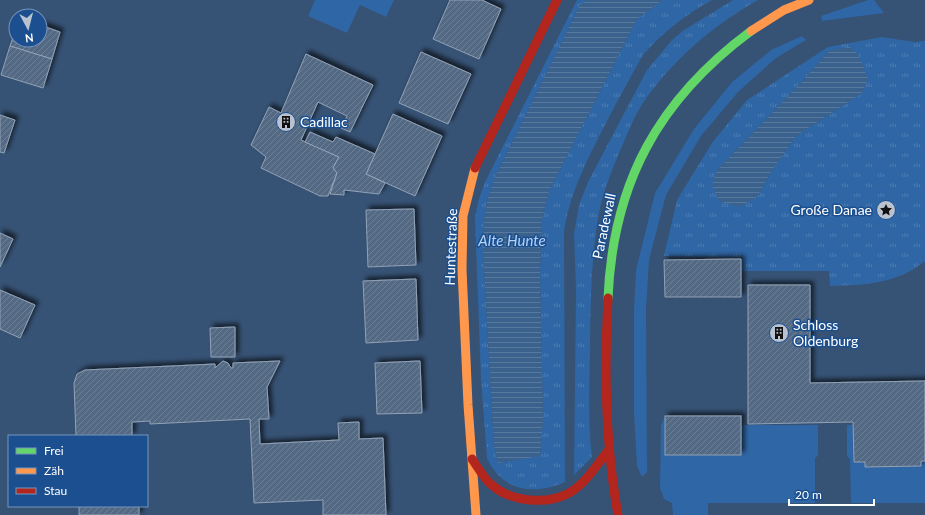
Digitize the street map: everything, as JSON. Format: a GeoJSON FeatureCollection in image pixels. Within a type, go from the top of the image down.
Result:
{"type":"FeatureCollection","features":[{"type":"Feature","properties":{"kind":"street","name":"Huntestraße"},"geometry":{"type":"LineString","coordinates":[[476,515],[462,269],[463,216],[475,169],[557,0]]}},
{"type":"Feature","properties":{"kind":"street","name":"Paradewall"},"geometry":{"type":"LineString","coordinates":[[618,515],[608,452],[605,382],[606,296],[610,254],[622,200],[641,154],[663,119],[690,84],[738,41],[795,3],[809,0]]}},
{"type":"Feature","properties":{"kind":"street"},"geometry":{"type":"LineString","coordinates":[[472,459],[492,486],[513,497],[539,501],[570,493],[587,478],[608,452]]}},
{"type":"Feature","properties":{"kind":"green space"},"geometry":{"type":"Polygon","coordinates":[[[315,0],[394,0],[386,17],[360,5],[347,33],[308,16],[315,0]]]}},
{"type":"Feature","properties":{"kind":"green space"},"geometry":{"type":"Polygon","coordinates":[[[577,0],[586,0],[579,7],[496,175],[488,197],[484,220],[483,250],[494,446],[498,463],[540,455],[543,420],[540,272],[542,219],[549,191],[637,19],[663,0],[712,0],[675,24],[643,55],[599,136],[580,176],[567,217],[564,232],[565,482],[541,489],[520,488],[501,478],[493,469],[487,458],[481,379],[475,218],[478,202],[485,182],[577,0]]]}},
{"type":"Feature","properties":{"kind":"green space"},"geometry":{"type":"Polygon","coordinates":[[[733,0],[758,0],[724,21],[708,33],[679,60],[652,90],[641,106],[632,124],[610,175],[601,205],[594,244],[590,323],[589,398],[590,442],[592,457],[574,475],[576,289],[574,234],[579,205],[588,182],[647,70],[672,40],[684,30],[733,0]]]}},
{"type":"Feature","properties":{"kind":"green space"},"geometry":{"type":"Polygon","coordinates":[[[868,0],[874,0],[884,13],[822,21],[821,16],[868,0]]]}},
{"type":"Feature","properties":{"kind":"green space"},"geometry":{"type":"Polygon","coordinates":[[[802,36],[806,40],[776,58],[738,92],[701,136],[666,195],[649,260],[646,309],[647,472],[642,477],[637,466],[634,414],[634,309],[636,270],[655,193],[694,129],[732,82],[771,50],[802,36]]]}},
{"type":"Feature","properties":{"kind":"green space"},"geometry":{"type":"Polygon","coordinates":[[[882,37],[914,42],[925,41],[925,261],[914,269],[892,279],[868,284],[830,286],[829,271],[742,271],[742,257],[664,256],[677,200],[712,143],[747,100],[828,47],[882,37]],[[829,51],[798,86],[717,170],[757,197],[773,169],[796,136],[862,93],[829,51]]]}},
{"type":"Feature","properties":{"kind":"green space"},"geometry":{"type":"Polygon","coordinates":[[[665,416],[665,455],[741,455],[741,425],[818,425],[818,455],[815,459],[815,503],[708,503],[708,515],[673,515],[672,503],[664,499],[660,488],[661,425],[665,416]]]}},
{"type":"Feature","properties":{"kind":"green space"},"geometry":{"type":"Polygon","coordinates":[[[847,425],[853,425],[853,462],[925,461],[925,503],[851,503],[850,459],[847,456],[847,425]]]}},
{"type":"Feature","properties":{"kind":"water","name":"Alte Hunte"},"geometry":{"type":"Polygon","coordinates":[[[586,0],[663,0],[637,19],[549,191],[542,219],[540,272],[543,420],[540,456],[498,463],[494,446],[483,250],[484,220],[488,197],[496,175],[579,7],[586,0]]]}},
{"type":"Feature","properties":{"kind":"water"},"geometry":{"type":"Polygon","coordinates":[[[849,47],[858,54],[868,79],[862,93],[796,136],[773,169],[757,197],[739,207],[719,201],[712,185],[717,170],[798,86],[829,51],[849,47]]]}},
{"type":"Feature","properties":{"kind":"building"},"geometry":{"type":"Polygon","coordinates":[[[450,0],[482,0],[501,9],[479,59],[433,39],[450,0]]]}},
{"type":"Feature","properties":{"kind":"building"},"geometry":{"type":"Polygon","coordinates":[[[48,28],[60,32],[52,59],[16,48],[48,48],[48,28]]]}},
{"type":"Feature","properties":{"kind":"building"},"geometry":{"type":"Polygon","coordinates":[[[9,48],[16,48],[52,59],[43,88],[1,75],[9,48]]]}},
{"type":"Feature","properties":{"kind":"building"},"geometry":{"type":"Polygon","coordinates":[[[421,52],[471,74],[448,124],[399,103],[421,52]]]}},
{"type":"Feature","properties":{"kind":"building","name":"Cadillac"},"geometry":{"type":"Polygon","coordinates":[[[306,54],[373,85],[350,132],[341,128],[347,116],[318,102],[301,140],[339,157],[333,168],[337,173],[328,196],[320,196],[261,168],[266,157],[251,145],[269,107],[281,113],[306,54]]]}},
{"type":"Feature","properties":{"kind":"building"},"geometry":{"type":"Polygon","coordinates":[[[393,114],[442,136],[415,196],[366,174],[393,114]]]}},
{"type":"Feature","properties":{"kind":"building"},"geometry":{"type":"Polygon","coordinates":[[[0,115],[15,120],[4,153],[0,152],[0,115]]]}},
{"type":"Feature","properties":{"kind":"building"},"geometry":{"type":"Polygon","coordinates":[[[310,132],[333,142],[336,137],[375,154],[366,174],[385,183],[379,194],[344,190],[344,195],[330,194],[337,173],[333,168],[339,157],[305,142],[310,132]]]}},
{"type":"Feature","properties":{"kind":"building"},"geometry":{"type":"Polygon","coordinates":[[[414,209],[416,265],[368,267],[366,210],[414,209]]]}},
{"type":"Feature","properties":{"kind":"building"},"geometry":{"type":"Polygon","coordinates":[[[0,233],[13,239],[0,267],[0,233]]]}},
{"type":"Feature","properties":{"kind":"building"},"geometry":{"type":"Polygon","coordinates":[[[741,259],[741,297],[665,297],[664,260],[741,259]]]}},
{"type":"Feature","properties":{"kind":"building"},"geometry":{"type":"Polygon","coordinates":[[[416,279],[418,340],[366,343],[363,281],[416,279]]]}},
{"type":"Feature","properties":{"kind":"building","name":"Schloss Oldenburg"},"geometry":{"type":"Polygon","coordinates":[[[748,285],[810,285],[810,383],[925,381],[925,461],[921,461],[921,466],[865,467],[865,462],[854,462],[853,422],[748,424],[748,285]]]}},
{"type":"Feature","properties":{"kind":"building"},"geometry":{"type":"Polygon","coordinates":[[[0,290],[35,305],[20,338],[0,329],[0,290]]]}},
{"type":"Feature","properties":{"kind":"building"},"geometry":{"type":"Polygon","coordinates":[[[235,327],[235,357],[211,357],[210,328],[235,327]]]}},
{"type":"Feature","properties":{"kind":"building"},"geometry":{"type":"Polygon","coordinates":[[[223,361],[228,363],[231,368],[233,368],[233,363],[280,361],[267,387],[269,419],[259,419],[260,444],[339,440],[338,423],[359,422],[359,439],[383,438],[386,515],[323,515],[323,500],[254,503],[250,419],[150,424],[150,421],[132,422],[132,435],[76,435],[74,383],[77,374],[85,370],[215,364],[215,368],[223,361]]]}},
{"type":"Feature","properties":{"kind":"building"},"geometry":{"type":"Polygon","coordinates":[[[420,361],[422,413],[377,414],[375,363],[420,361]]]}},
{"type":"Feature","properties":{"kind":"building"},"geometry":{"type":"Polygon","coordinates":[[[665,416],[741,416],[741,455],[665,455],[665,416]]]}},
{"type":"Feature","properties":{"kind":"building"},"geometry":{"type":"Polygon","coordinates":[[[79,507],[139,507],[139,515],[79,515],[79,507]]]}},
{"type":"Feature","properties":{"kind":"traffic: fast"},"geometry":{"type":"LineString","coordinates":[[608,298],[612,256],[619,217],[631,181],[646,147],[666,115],[690,86],[718,58],[751,31]]}},
{"type":"Feature","properties":{"kind":"traffic: slow"},"geometry":{"type":"LineString","coordinates":[[751,31],[784,10],[809,0]]}},
{"type":"Feature","properties":{"kind":"traffic: slow"},"geometry":{"type":"LineString","coordinates":[[475,168],[463,216],[462,269],[468,405],[476,515]]}},
{"type":"Feature","properties":{"kind":"traffic: jam"},"geometry":{"type":"LineString","coordinates":[[475,168],[557,0]]}},
{"type":"Feature","properties":{"kind":"traffic: jam"},"geometry":{"type":"LineString","coordinates":[[608,298],[606,353],[608,434],[610,461],[618,515]]}},
{"type":"Feature","properties":{"kind":"traffic: jam"},"geometry":{"type":"LineString","coordinates":[[472,459],[487,480],[501,491],[510,496],[530,500],[540,500],[560,497],[575,489],[590,474],[607,452]]}},
{"type":"Feature","properties":{"kind":"place","name":"Cadillac"},"geometry":{"type":"Point","coordinates":[286,122]}},
{"type":"Feature","properties":{"kind":"place","name":"Große Danae"},"geometry":{"type":"Point","coordinates":[886,210]}},
{"type":"Feature","properties":{"kind":"place","name":"Schloss Oldenburg"},"geometry":{"type":"Point","coordinates":[779,333]}}]}
